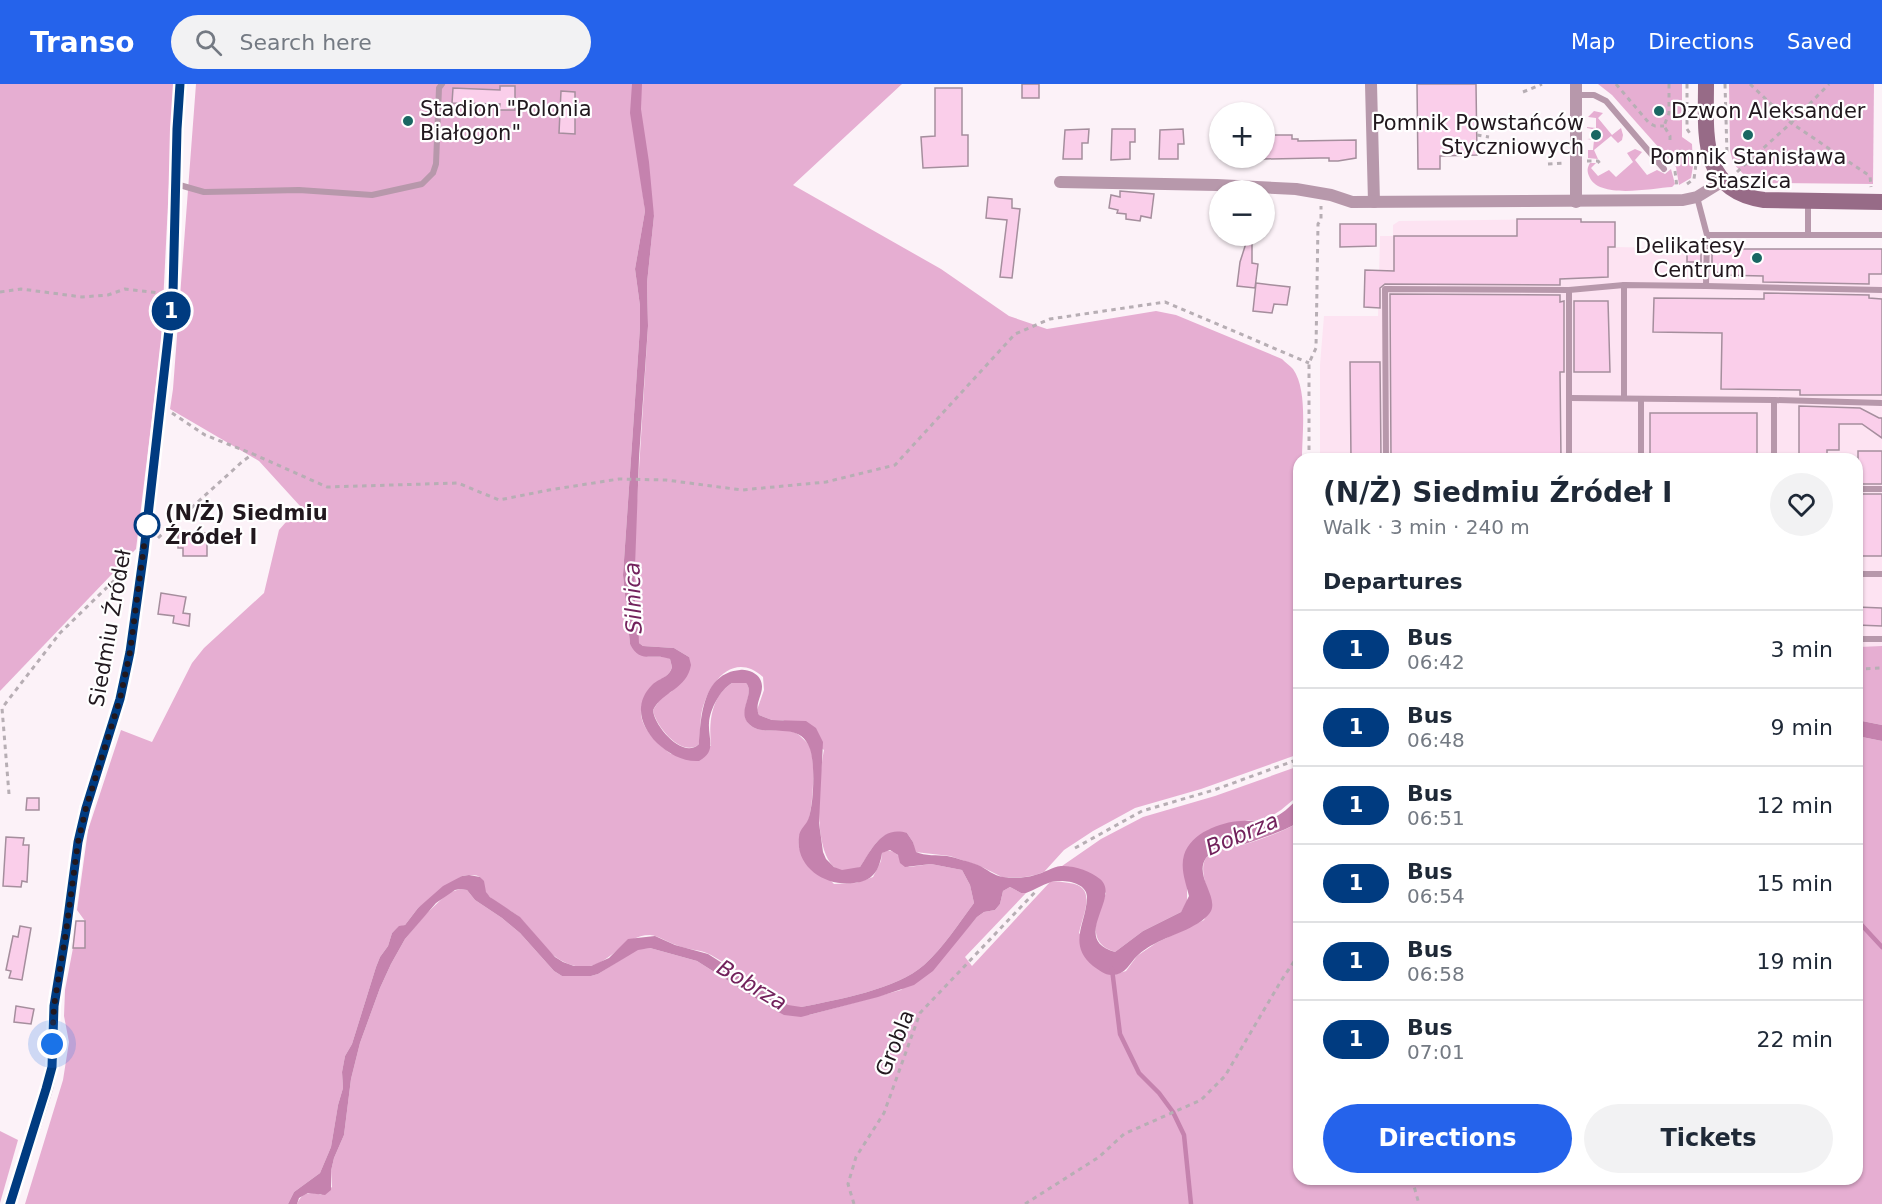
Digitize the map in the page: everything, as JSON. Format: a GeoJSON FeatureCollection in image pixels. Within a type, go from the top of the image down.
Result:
{"type":"FeatureCollection","features":[{"type":"Feature","properties":{"kind":"main road"},"geometry":{"type":"LineString","coordinates":[[1706,84],[1708,147],[1716,172],[1730,177],[1739,193],[1758,199],[1882,202]]}},
{"type":"Feature","properties":{"kind":"street","name":"Siedmiu Źródeł"},"geometry":{"type":"LineString","coordinates":[[10,1204],[52,1067],[54,1006],[78,842],[86,808],[120,699],[130,652],[144,551],[173,294],[180,84]]}},
{"type":"Feature","properties":{"kind":"street"},"geometry":{"type":"LineString","coordinates":[[1371,84],[1374,202]]}},
{"type":"Feature","properties":{"kind":"street"},"geometry":{"type":"LineString","coordinates":[[1576,89],[1576,202]]}},
{"type":"Feature","properties":{"kind":"street"},"geometry":{"type":"LineString","coordinates":[[1060,182],[1296,189],[1352,202],[1576,202],[1675,201],[1697,196],[1730,177]]}},
{"type":"Feature","properties":{"kind":"lane"},"geometry":{"type":"LineString","coordinates":[[175,184],[204,192],[299,190],[372,195],[422,184],[433,173],[436,164],[439,88],[442,84]]}},
{"type":"Feature","properties":{"kind":"lane"},"geometry":{"type":"LineString","coordinates":[[1576,89],[1606,101],[1664,169]]}},
{"type":"Feature","properties":{"kind":"lane"},"geometry":{"type":"LineString","coordinates":[[1697,196],[1707,235],[1706,286]]}},
{"type":"Feature","properties":{"kind":"lane"},"geometry":{"type":"LineString","coordinates":[[1808,201],[1808,235]]}},
{"type":"Feature","properties":{"kind":"lane"},"geometry":{"type":"LineString","coordinates":[[1707,235],[1882,235]]}},
{"type":"Feature","properties":{"kind":"lane"},"geometry":{"type":"LineString","coordinates":[[1624,285],[1624,398]]}},
{"type":"Feature","properties":{"kind":"lane"},"geometry":{"type":"LineString","coordinates":[[1386,453],[1385,289],[1569,290],[1624,285],[1882,290]]}},
{"type":"Feature","properties":{"kind":"lane"},"geometry":{"type":"LineString","coordinates":[[1569,290],[1569,453]]}},
{"type":"Feature","properties":{"kind":"lane"},"geometry":{"type":"LineString","coordinates":[[1570,398],[1882,403]]}},
{"type":"Feature","properties":{"kind":"lane"},"geometry":{"type":"LineString","coordinates":[[1641,399],[1641,453]]}},
{"type":"Feature","properties":{"kind":"lane"},"geometry":{"type":"LineString","coordinates":[[1774,400],[1774,453]]}},
{"type":"Feature","properties":{"kind":"lane"},"geometry":{"type":"LineString","coordinates":[[1863,489],[1882,489]]}},
{"type":"Feature","properties":{"kind":"lane"},"geometry":{"type":"LineString","coordinates":[[1863,574],[1882,574]]}},
{"type":"Feature","properties":{"kind":"lane"},"geometry":{"type":"LineString","coordinates":[[1863,639],[1882,639]]}},
{"type":"Feature","properties":{"kind":"path"},"geometry":{"type":"LineString","coordinates":[[1523,92],[1542,84]]}},
{"type":"Feature","properties":{"kind":"path"},"geometry":{"type":"LineString","coordinates":[[1616,84],[1649,123],[1654,126],[1664,126]]}},
{"type":"Feature","properties":{"kind":"path"},"geometry":{"type":"LineString","coordinates":[[1664,126],[1669,113],[1669,84]]}},
{"type":"Feature","properties":{"kind":"path"},"geometry":{"type":"LineString","coordinates":[[1687,84],[1687,129],[1696,142]]}},
{"type":"Feature","properties":{"kind":"path"},"geometry":{"type":"LineString","coordinates":[[1725,84],[1727,155]]}},
{"type":"Feature","properties":{"kind":"path"},"geometry":{"type":"LineString","coordinates":[[1750,84],[1791,123],[1870,176],[1871,187]]}},
{"type":"Feature","properties":{"kind":"path"},"geometry":{"type":"LineString","coordinates":[[1730,177],[1791,123],[1829,84]]}},
{"type":"Feature","properties":{"kind":"path"},"geometry":{"type":"LineString","coordinates":[[1664,126],[1670,136],[1670,142]]}},
{"type":"Feature","properties":{"kind":"path"},"geometry":{"type":"LineString","coordinates":[[1477,135],[1489,137]]}},
{"type":"Feature","properties":{"kind":"path"},"geometry":{"type":"LineString","coordinates":[[1677,188],[1694,179],[1696,160]]}},
{"type":"Feature","properties":{"kind":"path"},"geometry":{"type":"LineString","coordinates":[[1585,168],[1585,161],[1598,161],[1601,165]]}},
{"type":"Feature","properties":{"kind":"path"},"geometry":{"type":"LineString","coordinates":[[1548,164],[1566,163],[1565,173]]}},
{"type":"Feature","properties":{"kind":"path"},"geometry":{"type":"LineString","coordinates":[[1730,164],[1730,177]]}},
{"type":"Feature","properties":{"kind":"path"},"geometry":{"type":"LineString","coordinates":[[1730,177],[1741,177]]}},
{"type":"Feature","properties":{"kind":"path"},"geometry":{"type":"LineString","coordinates":[[1309,453],[1309,363],[1316,348],[1318,224],[1321,220],[1321,193]]}},
{"type":"Feature","properties":{"kind":"path"},"geometry":{"type":"LineString","coordinates":[[0,292],[21,289],[82,297],[108,295],[125,289],[173,294]]}},
{"type":"Feature","properties":{"kind":"path"},"geometry":{"type":"LineString","coordinates":[[161,406],[205,435],[254,453],[327,487],[458,483],[500,500],[619,479],[666,480],[742,490],[826,482],[895,465],[1015,334],[1050,319],[1165,302],[1309,363]]}},
{"type":"Feature","properties":{"kind":"path"},"geometry":{"type":"LineString","coordinates":[[9,794],[2,708],[60,633],[144,551],[254,453]]}},
{"type":"Feature","properties":{"kind":"path"},"geometry":{"type":"LineString","coordinates":[[1863,669],[1882,668]]}},
{"type":"Feature","properties":{"kind":"path"},"geometry":{"type":"LineString","coordinates":[[1075,848],[1142,811],[1214,790],[1293,761]]}},
{"type":"Feature","properties":{"kind":"path","name":"Grobla"},"geometry":{"type":"LineString","coordinates":[[854,1204],[848,1184],[856,1156],[884,1113],[920,1013],[1037,890]]}},
{"type":"Feature","properties":{"kind":"path"},"geometry":{"type":"LineString","coordinates":[[1025,1204],[1099,1157],[1124,1134],[1201,1100],[1225,1076],[1293,963]]}},
{"type":"Feature","properties":{"kind":"path"},"geometry":{"type":"LineString","coordinates":[[1414,1185],[1419,1204]]}},
{"type":"Feature","properties":{"kind":"shaded area"},"geometry":{"type":"Polygon","coordinates":[[[0,84],[174,84],[161,344],[136,549],[0,691],[0,84]]]}},
{"type":"Feature","properties":{"kind":"shaded area"},"geometry":{"type":"Polygon","coordinates":[[[196,84],[902,84],[793,185],[941,269],[1009,316],[1047,329],[1156,311],[1176,315],[1282,359],[1293,369],[1301,388],[1303,412],[1302,453],[1293,453],[1293,756],[1201,789],[1135,808],[1064,850],[1044,872],[1025,877],[1002,877],[980,866],[950,856],[915,852],[913,842],[907,833],[897,832],[878,841],[860,867],[843,871],[831,863],[824,848],[820,828],[820,782],[824,750],[783,720],[772,720],[759,715],[757,710],[764,690],[763,677],[752,669],[741,667],[731,669],[715,683],[708,693],[701,716],[699,744],[693,748],[685,747],[671,739],[659,724],[653,710],[663,695],[671,692],[689,657],[674,648],[643,646],[639,643],[634,594],[634,549],[648,326],[647,283],[654,216],[639,163],[645,211],[635,269],[640,306],[640,327],[623,575],[630,644],[648,657],[670,659],[672,667],[647,694],[642,704],[641,713],[647,731],[671,754],[711,746],[710,729],[715,703],[732,683],[746,683],[749,692],[745,714],[750,725],[761,730],[793,732],[809,745],[813,770],[812,803],[809,818],[799,837],[799,848],[834,884],[856,883],[873,877],[881,861],[882,853],[890,851],[897,854],[909,867],[931,864],[962,870],[970,885],[974,903],[938,951],[924,965],[898,981],[849,997],[792,1007],[776,999],[711,955],[680,947],[650,935],[628,942],[601,962],[590,966],[578,967],[564,962],[546,948],[519,917],[489,896],[480,877],[462,876],[418,908],[405,925],[392,933],[388,946],[376,967],[352,1044],[345,1056],[342,1072],[343,1088],[331,1147],[320,1173],[294,1192],[288,1204],[25,1204],[63,1080],[69,1042],[64,1016],[65,990],[73,948],[85,947],[85,921],[77,910],[88,830],[121,730],[152,742],[192,663],[204,648],[264,593],[279,530],[300,506],[259,461],[170,409],[196,84]]]}},
{"type":"Feature","properties":{"kind":"shaded area"},"geometry":{"type":"Polygon","coordinates":[[[1598,84],[1682,84],[1682,137],[1692,144],[1691,178],[1679,185],[1676,167],[1612,95],[1598,84]]]}},
{"type":"Feature","properties":{"kind":"shaded area"},"geometry":{"type":"Polygon","coordinates":[[[1729,84],[1874,84],[1873,184],[1765,183],[1746,177],[1733,163],[1730,150],[1729,84]]]}},
{"type":"Feature","properties":{"kind":"shaded area"},"geometry":{"type":"Polygon","coordinates":[[[1594,111],[1603,113],[1598,118],[1612,135],[1621,128],[1623,135],[1622,140],[1618,143],[1611,136],[1594,150],[1598,159],[1588,158],[1588,150],[1593,150],[1594,140],[1587,139],[1601,138],[1603,135],[1601,131],[1587,128],[1596,128],[1596,118],[1588,117],[1594,111]]]}},
{"type":"Feature","properties":{"kind":"shaded area"},"geometry":{"type":"Polygon","coordinates":[[[1635,149],[1642,152],[1635,160],[1647,175],[1657,170],[1665,174],[1671,169],[1675,184],[1672,187],[1652,189],[1614,190],[1594,183],[1589,176],[1590,163],[1596,163],[1591,168],[1598,176],[1609,170],[1616,177],[1633,162],[1627,153],[1635,149]]]}},
{"type":"Feature","properties":{"kind":"shaded area"},"geometry":{"type":"Polygon","coordinates":[[[1581,219],[1581,222],[1615,222],[1615,247],[1712,249],[1712,267],[1720,275],[1801,277],[1882,249],[1882,646],[1863,647],[1863,453],[1320,453],[1320,365],[1324,316],[1378,316],[1380,236],[1393,236],[1393,225],[1399,221],[1581,219]]]}},
{"type":"Feature","properties":{"kind":"shaded area"},"geometry":{"type":"Polygon","coordinates":[[[1882,646],[1882,725],[1863,721],[1863,647],[1882,646]]]}},
{"type":"Feature","properties":{"kind":"shaded area"},"geometry":{"type":"Polygon","coordinates":[[[1863,737],[1882,741],[1882,1204],[297,1204],[306,1194],[321,1195],[332,1187],[331,1171],[344,1135],[351,1079],[360,1043],[380,988],[405,939],[448,893],[460,889],[467,890],[475,900],[520,933],[554,971],[562,976],[598,974],[638,949],[650,948],[697,961],[771,1008],[809,1015],[901,990],[977,917],[984,912],[995,910],[1000,904],[1003,891],[1010,887],[1026,893],[965,957],[972,966],[1050,882],[1057,882],[1078,885],[1083,889],[1086,902],[1079,933],[1113,975],[1126,971],[1137,956],[1156,943],[1204,920],[1212,904],[1203,869],[1209,855],[1293,825],[1293,1185],[1863,1185],[1863,737]]]}},
{"type":"Feature","properties":{"kind":"shaded area"},"geometry":{"type":"Polygon","coordinates":[[[1293,768],[1293,800],[1281,810],[1265,820],[1249,820],[1208,830],[1187,890],[1187,902],[1181,912],[1143,931],[1115,952],[1105,948],[1096,935],[1096,927],[1106,893],[1072,867],[1062,866],[1101,839],[1143,817],[1215,796],[1293,768]]]}},
{"type":"Feature","properties":{"kind":"shaded area"},"geometry":{"type":"Polygon","coordinates":[[[0,1131],[18,1140],[0,1203],[0,1131]]]}},
{"type":"Feature","properties":{"kind":"water"},"geometry":{"type":"Polygon","coordinates":[[[632,84],[642,84],[641,109],[654,216],[647,283],[648,326],[639,458],[634,594],[639,643],[643,646],[674,648],[689,657],[691,665],[689,673],[680,685],[663,698],[653,710],[658,724],[670,739],[685,748],[692,748],[699,744],[703,709],[711,687],[728,673],[743,670],[751,672],[759,677],[762,684],[758,706],[759,715],[772,720],[806,721],[816,728],[823,742],[819,823],[823,852],[834,867],[842,870],[860,867],[878,841],[890,833],[898,832],[907,833],[916,852],[959,859],[1000,876],[1028,877],[1061,866],[1082,869],[1100,879],[1105,887],[1096,938],[1102,946],[1115,952],[1143,931],[1181,912],[1189,896],[1183,871],[1184,855],[1193,841],[1207,830],[1224,824],[1273,818],[1293,803],[1293,825],[1268,836],[1209,855],[1203,865],[1203,871],[1211,899],[1211,911],[1194,926],[1146,949],[1124,971],[1117,974],[1108,975],[1093,966],[1081,950],[1079,942],[1087,898],[1083,888],[1074,883],[1062,881],[1051,882],[1026,893],[1010,887],[1003,891],[1000,904],[995,910],[984,912],[977,917],[933,971],[914,985],[801,1017],[784,1015],[771,1008],[697,961],[650,948],[638,950],[598,974],[562,976],[554,971],[520,933],[502,918],[475,900],[467,890],[455,890],[436,903],[405,939],[380,988],[360,1043],[351,1079],[344,1135],[331,1171],[331,1190],[325,1195],[308,1193],[299,1198],[297,1204],[288,1204],[294,1192],[320,1173],[331,1147],[343,1088],[342,1072],[345,1056],[352,1044],[376,967],[388,946],[392,933],[399,926],[405,925],[418,908],[443,886],[462,876],[480,877],[490,897],[520,917],[555,957],[563,962],[574,966],[591,966],[609,958],[628,939],[655,936],[675,945],[708,954],[788,1005],[801,1007],[883,987],[912,973],[938,951],[974,903],[970,885],[962,870],[931,864],[905,867],[900,863],[898,855],[890,850],[882,853],[874,874],[861,882],[833,882],[815,873],[802,858],[799,848],[800,832],[808,820],[812,802],[813,773],[810,749],[799,735],[791,732],[757,729],[750,725],[744,714],[749,692],[746,683],[732,683],[716,700],[709,723],[710,749],[699,761],[682,759],[666,751],[651,737],[643,723],[641,707],[646,692],[652,685],[664,678],[672,667],[670,659],[643,656],[638,654],[630,644],[623,575],[640,327],[640,306],[635,269],[645,211],[630,113],[632,84]]]}},
{"type":"Feature","properties":{"kind":"water"},"geometry":{"type":"Polygon","coordinates":[[[1863,721],[1882,725],[1882,741],[1863,737],[1863,721]]]}},
{"type":"Feature","properties":{"kind":"building"},"geometry":{"type":"Polygon","coordinates":[[[1022,84],[1039,84],[1039,98],[1022,98],[1022,84]]]}},
{"type":"Feature","properties":{"kind":"building"},"geometry":{"type":"Polygon","coordinates":[[[1417,84],[1476,84],[1477,155],[1440,156],[1440,169],[1418,169],[1417,84]]]}},
{"type":"Feature","properties":{"kind":"building"},"geometry":{"type":"Polygon","coordinates":[[[500,86],[515,86],[515,110],[499,110],[500,104],[452,103],[453,88],[500,90],[500,86]]]}},
{"type":"Feature","properties":{"kind":"building"},"geometry":{"type":"Polygon","coordinates":[[[935,88],[962,88],[962,135],[968,135],[968,166],[923,168],[921,137],[935,136],[935,88]]]}},
{"type":"Feature","properties":{"kind":"building"},"geometry":{"type":"Polygon","coordinates":[[[561,91],[575,92],[575,134],[559,133],[561,91]]]}},
{"type":"Feature","properties":{"kind":"building"},"geometry":{"type":"Polygon","coordinates":[[[1089,129],[1088,143],[1082,143],[1082,159],[1063,159],[1065,130],[1089,129]]]}},
{"type":"Feature","properties":{"kind":"building"},"geometry":{"type":"Polygon","coordinates":[[[1112,129],[1135,129],[1135,142],[1130,142],[1130,159],[1111,160],[1112,129]]]}},
{"type":"Feature","properties":{"kind":"building"},"geometry":{"type":"Polygon","coordinates":[[[1183,129],[1184,144],[1178,144],[1178,159],[1159,159],[1160,130],[1183,129]]]}},
{"type":"Feature","properties":{"kind":"building"},"geometry":{"type":"Polygon","coordinates":[[[1275,135],[1292,135],[1292,139],[1298,139],[1298,141],[1356,140],[1356,158],[1329,161],[1329,158],[1275,159],[1275,135]]]}},
{"type":"Feature","properties":{"kind":"building"},"geometry":{"type":"Polygon","coordinates":[[[1120,191],[1154,194],[1151,218],[1141,216],[1140,221],[1126,219],[1126,214],[1117,213],[1118,210],[1109,208],[1111,195],[1120,197],[1120,191]]]}},
{"type":"Feature","properties":{"kind":"building"},"geometry":{"type":"Polygon","coordinates":[[[988,197],[1012,199],[1012,208],[1020,209],[1012,278],[1000,277],[1007,220],[986,218],[988,197]]]}},
{"type":"Feature","properties":{"kind":"building"},"geometry":{"type":"Polygon","coordinates":[[[1517,219],[1581,219],[1581,222],[1615,222],[1615,247],[1608,247],[1608,277],[1560,279],[1560,285],[1385,284],[1380,288],[1380,308],[1364,307],[1365,270],[1394,271],[1394,236],[1517,236],[1517,219]]]}},
{"type":"Feature","properties":{"kind":"building"},"geometry":{"type":"Polygon","coordinates":[[[1340,224],[1376,224],[1376,246],[1340,247],[1340,224]]]}},
{"type":"Feature","properties":{"kind":"building"},"geometry":{"type":"Polygon","coordinates":[[[1245,246],[1252,246],[1252,263],[1258,264],[1255,288],[1237,286],[1240,262],[1245,246]]]}},
{"type":"Feature","properties":{"kind":"building"},"geometry":{"type":"Polygon","coordinates":[[[1687,249],[1701,249],[1701,262],[1687,262],[1687,249]]]}},
{"type":"Feature","properties":{"kind":"building"},"geometry":{"type":"Polygon","coordinates":[[[1712,249],[1882,249],[1882,274],[1869,274],[1869,284],[1763,282],[1763,276],[1720,275],[1712,267],[1712,249]]]}},
{"type":"Feature","properties":{"kind":"building"},"geometry":{"type":"Polygon","coordinates":[[[1256,283],[1290,287],[1287,305],[1274,304],[1272,313],[1253,311],[1256,283]]]}},
{"type":"Feature","properties":{"kind":"building"},"geometry":{"type":"Polygon","coordinates":[[[1764,293],[1869,295],[1869,298],[1882,299],[1882,395],[1800,395],[1800,390],[1721,389],[1722,333],[1653,332],[1654,298],[1764,299],[1764,293]]]}},
{"type":"Feature","properties":{"kind":"building"},"geometry":{"type":"Polygon","coordinates":[[[1390,294],[1560,295],[1560,302],[1564,301],[1564,372],[1560,372],[1561,453],[1391,453],[1390,294]]]}},
{"type":"Feature","properties":{"kind":"building"},"geometry":{"type":"Polygon","coordinates":[[[1574,301],[1608,301],[1610,372],[1574,372],[1574,301]]]}},
{"type":"Feature","properties":{"kind":"building"},"geometry":{"type":"Polygon","coordinates":[[[1350,362],[1380,362],[1381,453],[1351,453],[1350,362]]]}},
{"type":"Feature","properties":{"kind":"building"},"geometry":{"type":"Polygon","coordinates":[[[1799,406],[1860,408],[1882,418],[1882,438],[1862,424],[1839,424],[1839,450],[1827,450],[1827,453],[1799,453],[1799,406]]]}},
{"type":"Feature","properties":{"kind":"building"},"geometry":{"type":"Polygon","coordinates":[[[1650,413],[1757,413],[1757,453],[1650,453],[1650,413]]]}},
{"type":"Feature","properties":{"kind":"building"},"geometry":{"type":"Polygon","coordinates":[[[1858,451],[1882,451],[1882,484],[1863,484],[1863,453],[1858,453],[1858,451]]]}},
{"type":"Feature","properties":{"kind":"building"},"geometry":{"type":"Polygon","coordinates":[[[1863,494],[1882,494],[1882,556],[1863,556],[1863,494]]]}},
{"type":"Feature","properties":{"kind":"building"},"geometry":{"type":"Polygon","coordinates":[[[178,533],[207,533],[207,556],[183,556],[183,548],[178,548],[178,533]]]}},
{"type":"Feature","properties":{"kind":"building"},"geometry":{"type":"Polygon","coordinates":[[[161,593],[186,597],[183,613],[190,614],[189,626],[173,623],[174,616],[158,614],[161,593]]]}},
{"type":"Feature","properties":{"kind":"building"},"geometry":{"type":"Polygon","coordinates":[[[1863,607],[1882,608],[1882,626],[1863,625],[1863,607]]]}},
{"type":"Feature","properties":{"kind":"building"},"geometry":{"type":"Polygon","coordinates":[[[27,798],[39,798],[39,810],[26,810],[27,798]]]}},
{"type":"Feature","properties":{"kind":"building"},"geometry":{"type":"Polygon","coordinates":[[[6,837],[24,838],[23,845],[29,845],[27,882],[22,881],[21,887],[3,886],[6,837]]]}},
{"type":"Feature","properties":{"kind":"building"},"geometry":{"type":"Polygon","coordinates":[[[76,921],[85,921],[85,948],[73,948],[76,921]]]}},
{"type":"Feature","properties":{"kind":"building"},"geometry":{"type":"Polygon","coordinates":[[[20,926],[31,928],[22,980],[9,978],[11,971],[6,970],[13,936],[18,937],[20,926]]]}},
{"type":"Feature","properties":{"kind":"building"},"geometry":{"type":"Polygon","coordinates":[[[16,1006],[34,1009],[31,1024],[14,1022],[16,1006]]]}},
{"type":"Feature","properties":{"kind":"waterway"},"geometry":{"type":"LineString","coordinates":[[1863,926],[1882,947]]}},
{"type":"Feature","properties":{"kind":"waterway"},"geometry":{"type":"LineString","coordinates":[[1112,969],[1120,1034],[1139,1073],[1159,1093],[1173,1112],[1184,1135],[1191,1204]]}},
{"type":"Feature","properties":{"kind":"bus line","name":"1"},"geometry":{"type":"LineString","coordinates":[[10,1204],[52,1067],[52,1023],[78,842],[86,808],[120,699],[130,652],[144,551],[173,294],[180,84]]}},
{"type":"Feature","properties":{"kind":"place","name":"Dzwon Aleksander"},"geometry":{"type":"Point","coordinates":[1659,111]}},
{"type":"Feature","properties":{"kind":"place","name":"Stadion \"Polonia Białogon\""},"geometry":{"type":"Point","coordinates":[408,121]}},
{"type":"Feature","properties":{"kind":"place","name":"Pomnik Powstańców Styczniowych"},"geometry":{"type":"Point","coordinates":[1596,135]}},
{"type":"Feature","properties":{"kind":"place","name":"Pomnik Stanisława Staszica"},"geometry":{"type":"Point","coordinates":[1748,135]}},
{"type":"Feature","properties":{"kind":"place","name":"Delikatesy Centrum"},"geometry":{"type":"Point","coordinates":[1757,258]}},
{"type":"Feature","properties":{"kind":"place","name":"(N/Ż) Siedmiu Źródeł I"},"geometry":{"type":"Point","coordinates":[147,525]}},
{"type":"Feature","properties":{"kind":"route"},"geometry":{"type":"LineString","coordinates":[[52,1044],[54,1006],[78,842],[86,808],[120,699],[130,652],[147,523],[147,525]]}},
{"type":"Feature","properties":{"kind":"water label","name":"Silnica"},"geometry":{"type":"Point","coordinates":[633,598]}},
{"type":"Feature","properties":{"kind":"water label","name":"Bobrza"},"geometry":{"type":"Point","coordinates":[1242,834]}},
{"type":"Feature","properties":{"kind":"water label","name":"Bobrza"},"geometry":{"type":"Point","coordinates":[752,985]}}]}
